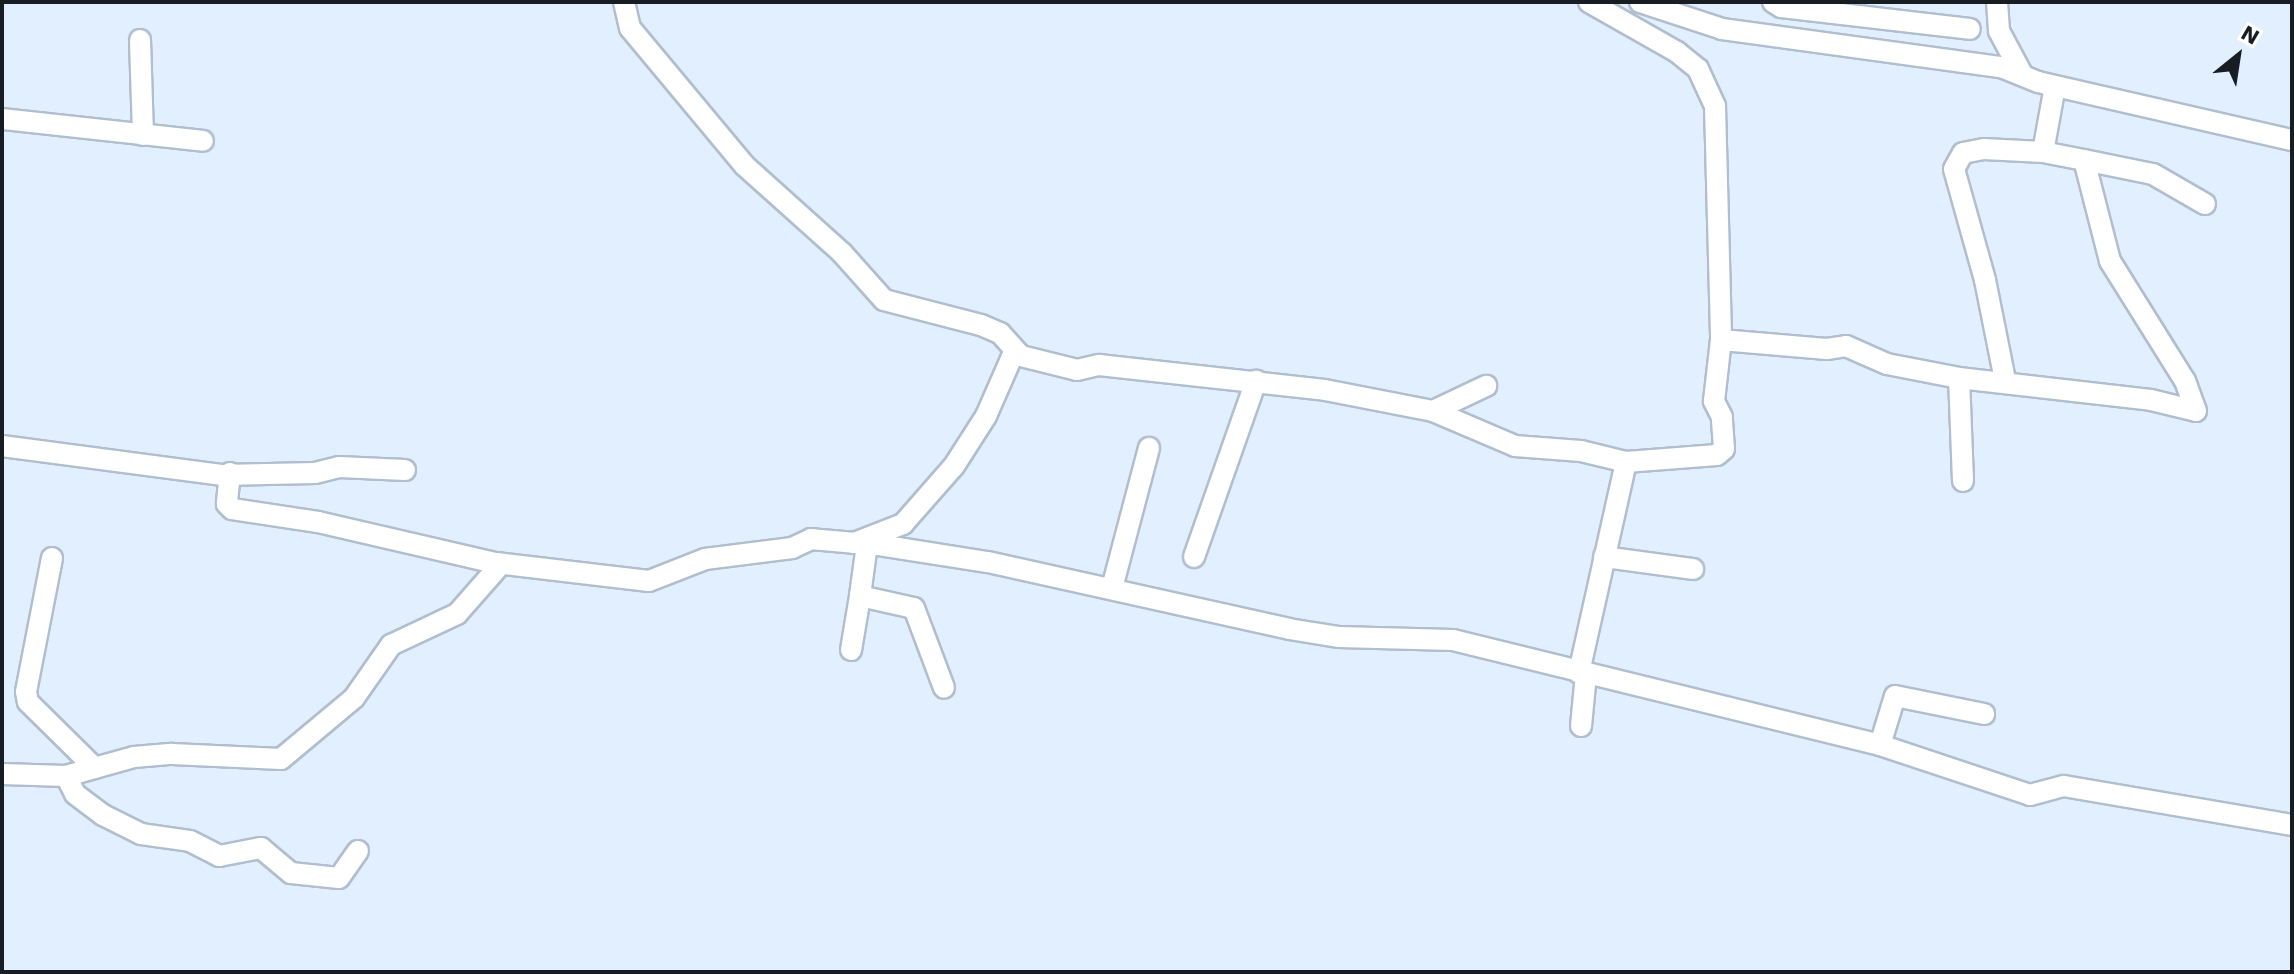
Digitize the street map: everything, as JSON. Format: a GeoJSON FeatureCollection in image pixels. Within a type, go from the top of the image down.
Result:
{"type":"FeatureCollection","features":[{"type":"Feature","properties":{"kind":"street"},"geometry":{"type":"LineString","coordinates":[[624,2],[630,28],[744,165],[842,253],[884,300],[981,325],[1000,333],[1021,356],[1077,370],[1099,365],[1256,381],[1433,411],[1515,446],[1626,462],[1717,455],[1724,449],[1722,417],[1714,401],[1721,340],[1715,106],[1698,69],[1677,52],[1589,2]]}},
{"type":"Feature","properties":{"kind":"street"},"geometry":{"type":"LineString","coordinates":[[1640,2],[1722,29],[2001,67],[2055,86],[2292,140]]}},
{"type":"Feature","properties":{"kind":"street"},"geometry":{"type":"LineString","coordinates":[[1773,2],[1911,12],[1970,29]]}},
{"type":"Feature","properties":{"kind":"street"},"geometry":{"type":"LineString","coordinates":[[1997,2],[1999,31],[2022,74]]}},
{"type":"Feature","properties":{"kind":"street"},"geometry":{"type":"LineString","coordinates":[[140,40],[143,135]]}},
{"type":"Feature","properties":{"kind":"street"},"geometry":{"type":"LineString","coordinates":[[2043,152],[2055,86]]}},
{"type":"Feature","properties":{"kind":"street"},"geometry":{"type":"LineString","coordinates":[[2,119],[203,141]]}},
{"type":"Feature","properties":{"kind":"street"},"geometry":{"type":"LineString","coordinates":[[2005,380],[1985,280],[1954,169],[1963,153],[1984,149],[2043,152],[2153,174],[2205,204]]}},
{"type":"Feature","properties":{"kind":"street"},"geometry":{"type":"LineString","coordinates":[[1721,340],[1827,349],[1846,346],[1887,364],[1959,378],[2005,380],[2151,400],[2196,411],[2185,381],[2110,261],[2084,160]]}},
{"type":"Feature","properties":{"kind":"street"},"geometry":{"type":"LineString","coordinates":[[860,543],[903,524],[954,466],[986,416],[1015,350]]}},
{"type":"Feature","properties":{"kind":"street"},"geometry":{"type":"LineString","coordinates":[[1959,378],[1963,481]]}},
{"type":"Feature","properties":{"kind":"street"},"geometry":{"type":"LineString","coordinates":[[1194,557],[1256,381]]}},
{"type":"Feature","properties":{"kind":"street"},"geometry":{"type":"LineString","coordinates":[[1433,411],[1486,386]]}},
{"type":"Feature","properties":{"kind":"street"},"geometry":{"type":"LineString","coordinates":[[2,446],[230,473],[405,470]]}},
{"type":"Feature","properties":{"kind":"street"},"geometry":{"type":"LineString","coordinates":[[1112,588],[1149,448]]}},
{"type":"Feature","properties":{"kind":"street"},"geometry":{"type":"LineString","coordinates":[[1581,726],[1582,674],[1626,462]]}},
{"type":"Feature","properties":{"kind":"street"},"geometry":{"type":"LineString","coordinates":[[230,473],[227,504],[232,509],[318,522],[501,564],[649,581],[705,559],[792,548],[811,539],[860,543],[1112,588],[1326,635],[1453,640],[1880,745],[2030,795],[2064,786],[2292,825]]}},
{"type":"Feature","properties":{"kind":"street"},"geometry":{"type":"LineString","coordinates":[[851,650],[860,596],[860,543]]}},
{"type":"Feature","properties":{"kind":"street"},"geometry":{"type":"LineString","coordinates":[[1604,557],[1693,569]]}},
{"type":"Feature","properties":{"kind":"street"},"geometry":{"type":"LineString","coordinates":[[52,558],[26,692],[28,702],[95,768]]}},
{"type":"Feature","properties":{"kind":"street"},"geometry":{"type":"LineString","coordinates":[[2,774],[66,776],[134,757],[172,754],[281,759],[354,698],[391,645],[457,614],[501,564]]}},
{"type":"Feature","properties":{"kind":"street"},"geometry":{"type":"LineString","coordinates":[[860,596],[914,608],[944,688]]}},
{"type":"Feature","properties":{"kind":"street"},"geometry":{"type":"LineString","coordinates":[[1880,745],[1895,696],[1984,714]]}},
{"type":"Feature","properties":{"kind":"street"},"geometry":{"type":"LineString","coordinates":[[66,776],[75,794],[103,815],[141,834],[190,841],[219,856],[261,848],[291,873],[339,878],[358,851]]}}]}
